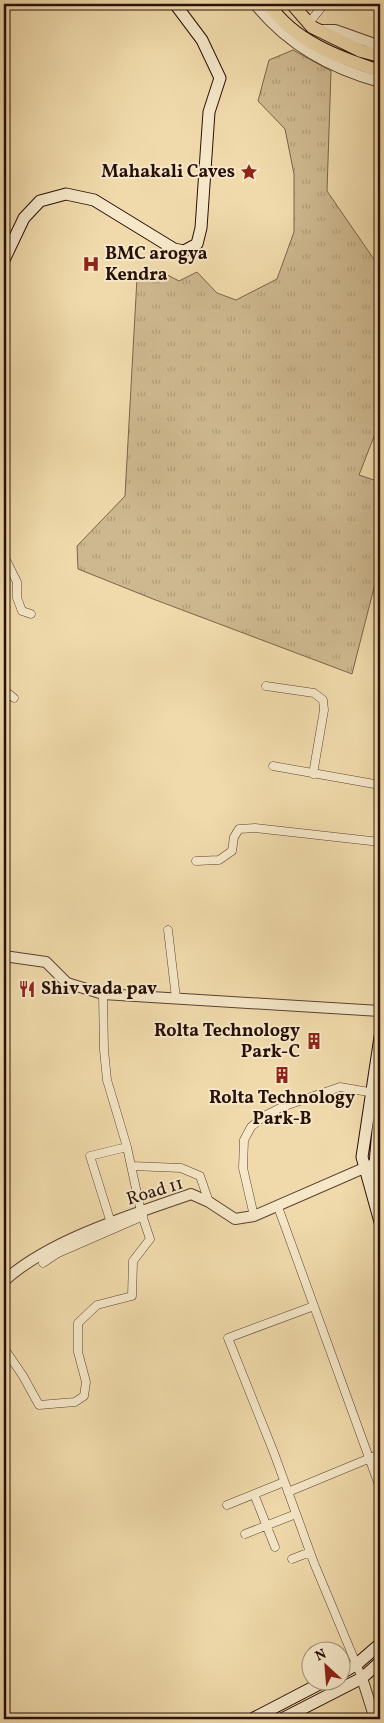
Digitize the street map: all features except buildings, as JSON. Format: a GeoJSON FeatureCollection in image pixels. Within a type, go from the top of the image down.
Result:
{"type":"FeatureCollection","features":[{"type":"Feature","properties":{"kind":"main road"},"geometry":{"type":"LineString","coordinates":[[5,256],[24,218],[40,201],[66,194],[94,200],[174,249],[184,251],[197,244],[201,228],[209,112],[220,78],[202,40],[175,4]]}},
{"type":"Feature","properties":{"kind":"main road"},"geometry":{"type":"LineString","coordinates":[[269,4],[274,12],[302,37],[342,58],[380,71]]}},
{"type":"Feature","properties":{"kind":"main road"},"geometry":{"type":"LineString","coordinates":[[292,4],[314,27],[378,49]]}},
{"type":"Feature","properties":{"kind":"main road"},"geometry":{"type":"LineString","coordinates":[[380,1037],[375,1093],[362,1156],[380,1186]]}},
{"type":"Feature","properties":{"kind":"main road"},"geometry":{"type":"LineString","coordinates":[[380,1107],[369,1166],[380,1222]]}},
{"type":"Feature","properties":{"kind":"main road"},"geometry":{"type":"LineString","coordinates":[[352,1667],[380,1644]]}},
{"type":"Feature","properties":{"kind":"main road"},"geometry":{"type":"LineString","coordinates":[[282,1719],[362,1678],[380,1662]]}},
{"type":"Feature","properties":{"kind":"main road"},"geometry":{"type":"LineString","coordinates":[[252,1719],[270,1715],[311,1690]]}},
{"type":"Feature","properties":{"kind":"street"},"geometry":{"type":"LineString","coordinates":[[255,4],[272,25],[295,44],[342,68],[380,82]]}},
{"type":"Feature","properties":{"kind":"street"},"geometry":{"type":"LineString","coordinates":[[314,27],[324,4]]}},
{"type":"Feature","properties":{"kind":"street"},"geometry":{"type":"LineString","coordinates":[[4,556],[17,582],[17,598],[22,611],[31,614]]}},
{"type":"Feature","properties":{"kind":"street"},"geometry":{"type":"LineString","coordinates":[[266,686],[314,693],[324,700],[314,774]]}},
{"type":"Feature","properties":{"kind":"street"},"geometry":{"type":"LineString","coordinates":[[4,690],[14,698]]}},
{"type":"Feature","properties":{"kind":"street"},"geometry":{"type":"LineString","coordinates":[[273,766],[380,785]]}},
{"type":"Feature","properties":{"kind":"street"},"geometry":{"type":"LineString","coordinates":[[196,861],[219,860],[232,851],[234,837],[239,829],[255,828],[380,842]]}},
{"type":"Feature","properties":{"kind":"street"},"geometry":{"type":"LineString","coordinates":[[168,930],[176,998]]}},
{"type":"Feature","properties":{"kind":"street"},"geometry":{"type":"LineString","coordinates":[[4,956],[46,962],[67,983],[103,994],[380,1011]]}},
{"type":"Feature","properties":{"kind":"street"},"geometry":{"type":"LineString","coordinates":[[4,1348],[40,1406],[75,1402],[84,1396],[86,1382],[78,1352],[78,1323],[97,1305],[132,1296],[133,1261],[150,1239],[142,1214],[127,1147],[107,1080],[104,1050],[103,994]]}},
{"type":"Feature","properties":{"kind":"street"},"geometry":{"type":"LineString","coordinates":[[254,1216],[243,1168],[244,1140],[251,1127],[264,1116],[282,1107],[340,1087],[375,1093]]}},
{"type":"Feature","properties":{"kind":"street"},"geometry":{"type":"LineString","coordinates":[[111,1223],[90,1156],[127,1147]]}},
{"type":"Feature","properties":{"kind":"street"},"geometry":{"type":"LineString","coordinates":[[132,1166],[181,1168],[200,1176],[208,1202]]}},
{"type":"Feature","properties":{"kind":"street","name":"Road 11"},"geometry":{"type":"LineString","coordinates":[[4,1281],[42,1256],[111,1223],[142,1214],[191,1194],[235,1219],[254,1216],[278,1207],[369,1166]]}},
{"type":"Feature","properties":{"kind":"street"},"geometry":{"type":"LineString","coordinates":[[278,1207],[380,1488]]}},
{"type":"Feature","properties":{"kind":"street"},"geometry":{"type":"LineString","coordinates":[[43,1263],[58,1253],[142,1214]]}},
{"type":"Feature","properties":{"kind":"street"},"geometry":{"type":"LineString","coordinates":[[314,1306],[228,1338],[310,1552],[357,1664],[375,1719]]}},
{"type":"Feature","properties":{"kind":"street"},"geometry":{"type":"LineString","coordinates":[[4,1342],[24,1371],[23,1376]]}},
{"type":"Feature","properties":{"kind":"street"},"geometry":{"type":"LineString","coordinates":[[288,1492],[380,1454]]}},
{"type":"Feature","properties":{"kind":"street"},"geometry":{"type":"LineString","coordinates":[[227,1505],[284,1482]]}},
{"type":"Feature","properties":{"kind":"street"},"geometry":{"type":"LineString","coordinates":[[254,1494],[275,1547]]}},
{"type":"Feature","properties":{"kind":"street"},"geometry":{"type":"LineString","coordinates":[[245,1534],[296,1514]]}},
{"type":"Feature","properties":{"kind":"street"},"geometry":{"type":"LineString","coordinates":[[292,1559],[310,1552]]}},
{"type":"Feature","properties":{"kind":"green space"},"geometry":{"type":"Polygon","coordinates":[[[293,50],[331,71],[327,191],[380,268],[380,421],[359,475],[380,482],[380,564],[352,674],[78,569],[77,546],[125,496],[137,278],[158,270],[179,281],[197,272],[217,293],[236,300],[277,279],[294,232],[294,174],[285,129],[258,101],[269,60],[293,50]]]}},
{"type":"Feature","properties":{"kind":"place","name":"Mahakali Caves"},"geometry":{"type":"Point","coordinates":[249,172]}},
{"type":"Feature","properties":{"kind":"place","name":"BMC arogya Kendra"},"geometry":{"type":"Point","coordinates":[91,264]}},
{"type":"Feature","properties":{"kind":"place","name":"Shiv vada pav"},"geometry":{"type":"Point","coordinates":[27,989]}},
{"type":"Feature","properties":{"kind":"place","name":"Rolta Technology Park-C"},"geometry":{"type":"Point","coordinates":[314,1041]}},
{"type":"Feature","properties":{"kind":"place","name":"Rolta Technology Park-B"},"geometry":{"type":"Point","coordinates":[282,1075]}}]}
